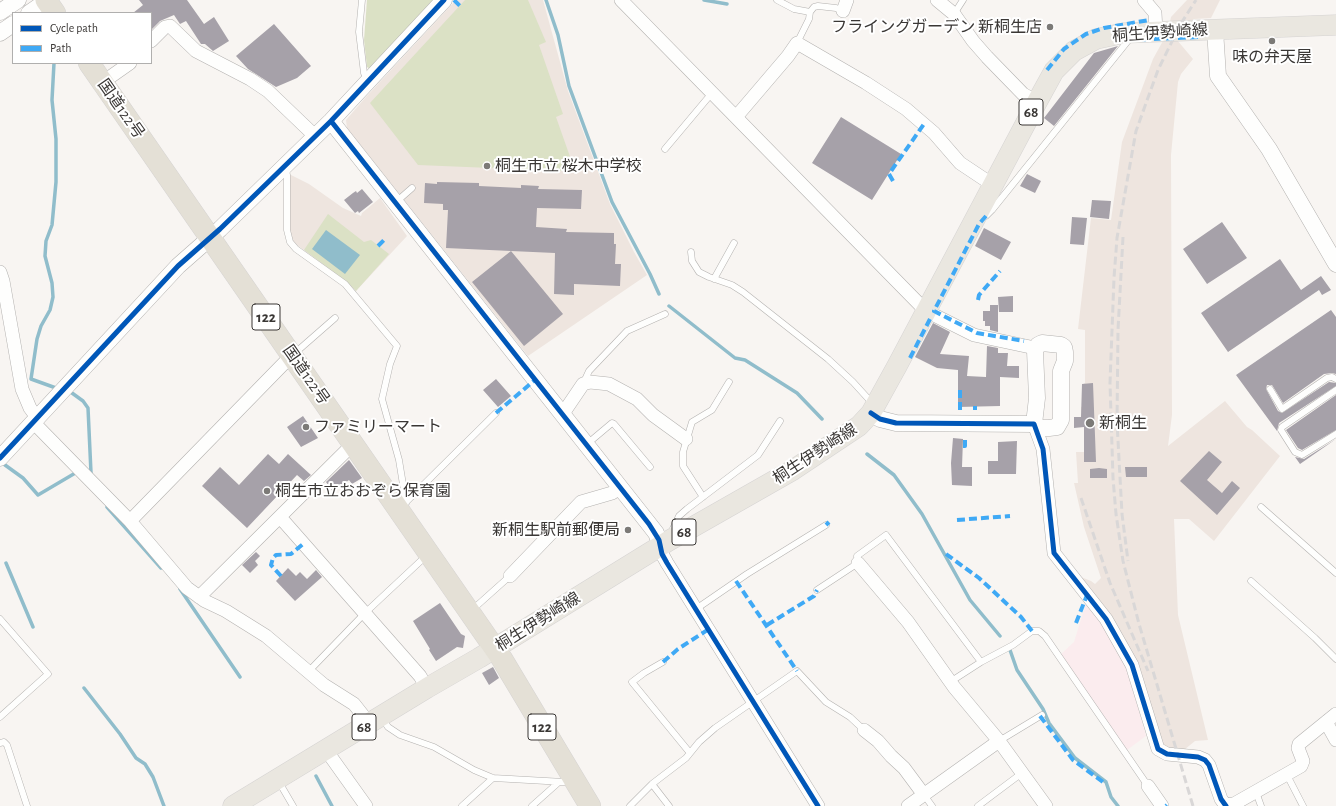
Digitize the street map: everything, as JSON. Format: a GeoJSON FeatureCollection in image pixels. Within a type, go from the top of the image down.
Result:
{"type":"FeatureCollection","features":[{"type":"Feature","properties":{"kind":"highway","name":"国道122号"},"geometry":{"type":"LineString","coordinates":[[90,64],[353,444],[402,506],[429,553],[495,649]]}},
{"type":"Feature","properties":{"kind":"highway","name":"122"},"geometry":{"type":"LineString","coordinates":[[495,649],[566,780],[590,806]]}},
{"type":"Feature","properties":{"kind":"main road","name":"桐生伊勢崎線"},"geometry":{"type":"LineString","coordinates":[[233,806],[427,688],[495,649],[665,543],[792,470],[855,429],[873,409],[1054,71],[1074,51],[1101,38],[1134,32],[1215,30],[1336,24]]}},
{"type":"Feature","properties":{"kind":"street"},"geometry":{"type":"LineString","coordinates":[[0,12],[18,0]]}},
{"type":"Feature","properties":{"kind":"street"},"geometry":{"type":"LineString","coordinates":[[0,458],[36,421],[178,266],[331,121],[444,0]]}},
{"type":"Feature","properties":{"kind":"street"},"geometry":{"type":"LineString","coordinates":[[621,0],[926,311],[974,335],[1035,348],[1045,343],[1061,345],[1064,349],[1065,357],[1061,371],[1060,423],[1057,427],[1041,428],[1034,424],[896,423],[880,419],[873,409]]}},
{"type":"Feature","properties":{"kind":"street"},"geometry":{"type":"LineString","coordinates":[[937,0],[954,14],[973,41],[1023,94],[1037,102]]}},
{"type":"Feature","properties":{"kind":"street"},"geometry":{"type":"LineString","coordinates":[[1144,0],[1155,13],[1156,31]]}},
{"type":"Feature","properties":{"kind":"street"},"geometry":{"type":"LineString","coordinates":[[31,12],[49,3]]}},
{"type":"Feature","properties":{"kind":"street"},"geometry":{"type":"LineString","coordinates":[[0,33],[12,25]]}},
{"type":"Feature","properties":{"kind":"street"},"geometry":{"type":"LineString","coordinates":[[152,40],[165,27],[170,26],[196,50],[250,79],[268,91],[315,136]]}},
{"type":"Feature","properties":{"kind":"street"},"geometry":{"type":"LineString","coordinates":[[1215,30],[1218,76],[1269,149],[1336,264]]}},
{"type":"Feature","properties":{"kind":"street"},"geometry":{"type":"LineString","coordinates":[[736,117],[788,56],[797,43],[866,83],[906,110],[934,133],[960,163],[993,185]]}},
{"type":"Feature","properties":{"kind":"street"},"geometry":{"type":"LineString","coordinates":[[103,82],[129,64]]}},
{"type":"Feature","properties":{"kind":"street"},"geometry":{"type":"LineString","coordinates":[[331,121],[562,415],[665,543],[663,556],[818,806]]}},
{"type":"Feature","properties":{"kind":"street"},"geometry":{"type":"LineString","coordinates":[[0,272],[3,281],[22,389],[36,421],[130,521],[187,588],[199,598],[266,636],[324,685],[354,704],[375,720]]}},
{"type":"Feature","properties":{"kind":"street"},"geometry":{"type":"LineString","coordinates":[[1035,348],[1034,355],[1037,369],[1037,398],[1034,424],[1043,449],[1054,553],[1106,619],[1132,665],[1158,749],[1167,754],[1198,757],[1205,760],[1209,765],[1221,799],[1226,805],[1234,804],[1301,766],[1303,761],[1298,748],[1299,744],[1331,718],[1336,740]]}},
{"type":"Feature","properties":{"kind":"street"},"geometry":{"type":"LineString","coordinates":[[130,521],[292,356]]}},
{"type":"Feature","properties":{"kind":"street"},"geometry":{"type":"LineString","coordinates":[[562,415],[583,384],[597,383],[617,387],[637,398],[653,415],[686,439]]}},
{"type":"Feature","properties":{"kind":"street"},"geometry":{"type":"LineString","coordinates":[[199,598],[353,444]]}},
{"type":"Feature","properties":{"kind":"street"},"geometry":{"type":"LineString","coordinates":[[510,576],[581,502],[612,493],[620,488]]}},
{"type":"Feature","properties":{"kind":"street"},"geometry":{"type":"LineString","coordinates":[[280,517],[420,676],[427,688]]}},
{"type":"Feature","properties":{"kind":"street"},"geometry":{"type":"LineString","coordinates":[[858,563],[908,622],[950,682],[999,741],[1046,806]]}},
{"type":"Feature","properties":{"kind":"street"},"geometry":{"type":"LineString","coordinates":[[864,730],[904,768],[924,795]]}},
{"type":"Feature","properties":{"kind":"street"},"geometry":{"type":"LineString","coordinates":[[908,806],[999,741]]}},
{"type":"Feature","properties":{"kind":"street"},"geometry":{"type":"LineString","coordinates":[[326,750],[366,806]]}},
{"type":"Feature","properties":{"kind":"street"},"geometry":{"type":"LineString","coordinates":[[1148,786],[1162,806]]}},
{"type":"Feature","properties":{"kind":"lane"},"geometry":{"type":"LineString","coordinates":[[362,0],[359,32],[364,73],[368,82]]}},
{"type":"Feature","properties":{"kind":"lane"},"geometry":{"type":"LineString","coordinates":[[777,0],[794,9],[810,12]]}},
{"type":"Feature","properties":{"kind":"lane"},"geometry":{"type":"LineString","coordinates":[[954,14],[964,0]]}},
{"type":"Feature","properties":{"kind":"lane"},"geometry":{"type":"LineString","coordinates":[[797,43],[809,19],[810,12],[818,6],[836,8],[845,6]]}},
{"type":"Feature","properties":{"kind":"lane"},"geometry":{"type":"LineString","coordinates":[[979,212],[986,216],[992,210],[1125,47],[1134,32]]}},
{"type":"Feature","properties":{"kind":"lane"},"geometry":{"type":"LineString","coordinates":[[665,149],[712,93]]}},
{"type":"Feature","properties":{"kind":"lane"},"geometry":{"type":"LineString","coordinates":[[285,165],[287,175],[287,230],[290,242],[296,249],[345,284],[397,346],[390,364],[382,399],[399,460],[402,506]]}},
{"type":"Feature","properties":{"kind":"lane"},"geometry":{"type":"LineString","coordinates":[[395,203],[412,188]]}},
{"type":"Feature","properties":{"kind":"lane"},"geometry":{"type":"LineString","coordinates":[[714,279],[734,243]]}},
{"type":"Feature","properties":{"kind":"lane"},"geometry":{"type":"LineString","coordinates":[[691,252],[692,261],[699,272],[732,285],[743,292],[807,342],[853,382],[873,409]]}},
{"type":"Feature","properties":{"kind":"lane"},"geometry":{"type":"LineString","coordinates":[[583,384],[589,371],[627,331],[665,314]]}},
{"type":"Feature","properties":{"kind":"lane"},"geometry":{"type":"LineString","coordinates":[[292,356],[335,318]]}},
{"type":"Feature","properties":{"kind":"lane"},"geometry":{"type":"LineString","coordinates":[[1270,389],[1282,409],[1327,378],[1332,377],[1336,379]]}},
{"type":"Feature","properties":{"kind":"lane"},"geometry":{"type":"LineString","coordinates":[[703,497],[683,466],[681,460],[692,422],[712,410],[729,382]]}},
{"type":"Feature","properties":{"kind":"lane"},"geometry":{"type":"LineString","coordinates":[[1336,390],[1282,427],[1281,430],[1295,452],[1302,455],[1336,434]]}},
{"type":"Feature","properties":{"kind":"lane"},"geometry":{"type":"LineString","coordinates":[[402,506],[496,413]]}},
{"type":"Feature","properties":{"kind":"lane"},"geometry":{"type":"LineString","coordinates":[[665,543],[679,516],[758,455],[780,421]]}},
{"type":"Feature","properties":{"kind":"lane"},"geometry":{"type":"LineString","coordinates":[[586,445],[612,423],[650,467]]}},
{"type":"Feature","properties":{"kind":"lane"},"geometry":{"type":"LineString","coordinates":[[1261,507],[1336,573]]}},
{"type":"Feature","properties":{"kind":"lane"},"geometry":{"type":"LineString","coordinates":[[696,609],[747,574],[826,525]]}},
{"type":"Feature","properties":{"kind":"lane"},"geometry":{"type":"LineString","coordinates":[[817,590],[858,563],[857,556],[886,535],[981,662]]}},
{"type":"Feature","properties":{"kind":"lane"},"geometry":{"type":"LineString","coordinates":[[308,672],[365,613],[429,553]]}},
{"type":"Feature","properties":{"kind":"lane"},"geometry":{"type":"LineString","coordinates":[[469,612],[510,576]]}},
{"type":"Feature","properties":{"kind":"lane"},"geometry":{"type":"LineString","coordinates":[[1251,580],[1336,659]]}},
{"type":"Feature","properties":{"kind":"lane"},"geometry":{"type":"LineString","coordinates":[[0,619],[48,674],[0,717]]}},
{"type":"Feature","properties":{"kind":"lane"},"geometry":{"type":"LineString","coordinates":[[950,682],[981,662],[1013,645],[1032,632],[1039,632],[1045,636],[1148,786]]}},
{"type":"Feature","properties":{"kind":"lane"},"geometry":{"type":"LineString","coordinates":[[663,662],[632,682],[690,753]]}},
{"type":"Feature","properties":{"kind":"lane"},"geometry":{"type":"LineString","coordinates":[[630,806],[652,784],[690,753],[699,742],[715,728],[753,700],[797,671],[826,702],[850,716],[864,730]]}},
{"type":"Feature","properties":{"kind":"lane"},"geometry":{"type":"LineString","coordinates":[[999,741],[1042,715]]}},
{"type":"Feature","properties":{"kind":"lane"},"geometry":{"type":"LineString","coordinates":[[375,720],[400,735],[434,747],[474,770],[493,778],[566,780]]}},
{"type":"Feature","properties":{"kind":"lane"},"geometry":{"type":"LineString","coordinates":[[0,743],[4,742],[8,746],[27,806]]}},
{"type":"Feature","properties":{"kind":"lane"},"geometry":{"type":"LineString","coordinates":[[978,806],[1022,773]]}},
{"type":"Feature","properties":{"kind":"lane"},"geometry":{"type":"LineString","coordinates":[[1286,775],[1303,806]]}},
{"type":"Feature","properties":{"kind":"lane"},"geometry":{"type":"LineString","coordinates":[[462,806],[493,778]]}},
{"type":"Feature","properties":{"kind":"lane"},"geometry":{"type":"LineString","coordinates":[[277,779],[293,806]]}},
{"type":"Feature","properties":{"kind":"lane"},"geometry":{"type":"LineString","coordinates":[[532,806],[566,780]]}},
{"type":"Feature","properties":{"kind":"lane"},"geometry":{"type":"LineString","coordinates":[[652,784],[669,806]]}},
{"type":"Feature","properties":{"kind":"lane"},"geometry":{"type":"LineString","coordinates":[[1256,792],[1261,806]]}},
{"type":"Feature","properties":{"kind":"lane"},"geometry":{"type":"LineString","coordinates":[[924,795],[932,806]]}},
{"type":"Feature","properties":{"kind":"shaded area","name":"桐生市立 桜木中学校"},"geometry":{"type":"Polygon","coordinates":[[[456,0],[543,0],[568,91],[610,204],[647,275],[528,356],[347,128],[346,120],[456,0]]]}},
{"type":"Feature","properties":{"kind":"shaded area"},"geometry":{"type":"Polygon","coordinates":[[[1187,0],[1220,0],[1211,18],[1194,19],[1188,23],[1170,22],[1171,17],[1187,0]]]}},
{"type":"Feature","properties":{"kind":"shaded area"},"geometry":{"type":"Polygon","coordinates":[[[1164,39],[1177,40],[1193,59],[1181,74],[1178,82],[1171,155],[1172,415],[1168,446],[1225,401],[1247,427],[1280,456],[1214,541],[1189,519],[1174,519],[1178,615],[1208,740],[1195,741],[1184,750],[1167,748],[1163,745],[1081,577],[1095,584],[1101,578],[1084,527],[1074,483],[1078,483],[1076,452],[1084,452],[1084,418],[1081,417],[1081,407],[1083,407],[1082,385],[1085,383],[1085,330],[1078,329],[1091,218],[1111,220],[1122,142],[1153,59],[1164,39]]]}},
{"type":"Feature","properties":{"kind":"shaded area"},"geometry":{"type":"Polygon","coordinates":[[[289,174],[309,184],[343,208],[361,216],[362,213],[380,198],[407,236],[356,291],[347,282],[293,242],[290,234],[289,217],[289,174]]]}},
{"type":"Feature","properties":{"kind":"shaded area"},"geometry":{"type":"Polygon","coordinates":[[[1086,603],[1102,624],[1127,667],[1146,736],[1127,750],[1061,654],[1074,642],[1086,603]]]}},
{"type":"Feature","properties":{"kind":"green space"},"geometry":{"type":"Polygon","coordinates":[[[367,0],[433,0],[370,69],[367,67],[364,40],[367,0]]]}},
{"type":"Feature","properties":{"kind":"green space"},"geometry":{"type":"Polygon","coordinates":[[[465,0],[528,0],[546,42],[539,45],[563,114],[556,117],[574,168],[563,168],[563,171],[418,165],[370,103],[465,0]]]}},
{"type":"Feature","properties":{"kind":"green space"},"geometry":{"type":"Polygon","coordinates":[[[328,214],[364,242],[371,240],[389,254],[356,291],[347,282],[304,250],[328,214]]]}},
{"type":"Feature","properties":{"kind":"water"},"geometry":{"type":"Polygon","coordinates":[[[326,230],[360,255],[345,274],[312,249],[326,230]]]}},
{"type":"Feature","properties":{"kind":"building"},"geometry":{"type":"Polygon","coordinates":[[[139,0],[187,0],[204,24],[214,17],[229,41],[213,51],[205,44],[201,44],[186,21],[180,24],[174,15],[160,21],[152,29],[152,12],[134,12],[143,5],[139,0]]]}},
{"type":"Feature","properties":{"kind":"building"},"geometry":{"type":"Polygon","coordinates":[[[274,24],[311,66],[297,78],[276,87],[248,69],[236,56],[274,24]]]}},
{"type":"Feature","properties":{"kind":"building"},"geometry":{"type":"Polygon","coordinates":[[[1118,46],[1054,126],[1044,118],[1094,53],[1118,46]]]}},
{"type":"Feature","properties":{"kind":"building"},"geometry":{"type":"Polygon","coordinates":[[[841,117],[901,154],[872,200],[812,163],[841,117]]]}},
{"type":"Feature","properties":{"kind":"building"},"geometry":{"type":"Polygon","coordinates":[[[1027,174],[1041,181],[1035,193],[1020,186],[1027,174]]]}},
{"type":"Feature","properties":{"kind":"building"},"geometry":{"type":"Polygon","coordinates":[[[437,182],[479,183],[479,186],[521,188],[521,185],[539,186],[538,189],[582,190],[581,209],[537,208],[536,227],[567,229],[566,232],[614,233],[614,244],[616,244],[615,264],[621,264],[620,286],[574,284],[574,295],[554,294],[555,253],[446,248],[448,210],[443,210],[443,204],[424,203],[425,183],[437,184],[437,182]]]}},
{"type":"Feature","properties":{"kind":"building"},"geometry":{"type":"Polygon","coordinates":[[[362,189],[373,202],[359,213],[358,211],[355,213],[344,200],[356,191],[357,193],[362,189]]]}},
{"type":"Feature","properties":{"kind":"building"},"geometry":{"type":"Polygon","coordinates":[[[1092,200],[1111,201],[1109,219],[1090,217],[1092,200]]]}},
{"type":"Feature","properties":{"kind":"building"},"geometry":{"type":"Polygon","coordinates":[[[1072,217],[1087,218],[1084,245],[1070,244],[1072,217]]]}},
{"type":"Feature","properties":{"kind":"building"},"geometry":{"type":"Polygon","coordinates":[[[1222,222],[1247,258],[1207,284],[1183,249],[1222,222]]]}},
{"type":"Feature","properties":{"kind":"building"},"geometry":{"type":"Polygon","coordinates":[[[984,228],[1011,242],[1001,260],[975,246],[984,228]]]}},
{"type":"Feature","properties":{"kind":"building"},"geometry":{"type":"Polygon","coordinates":[[[511,251],[563,314],[524,346],[472,282],[511,251]]]}},
{"type":"Feature","properties":{"kind":"building"},"geometry":{"type":"Polygon","coordinates":[[[1280,259],[1301,290],[1321,276],[1331,290],[1322,295],[1319,290],[1228,352],[1201,313],[1280,259]]]}},
{"type":"Feature","properties":{"kind":"building"},"geometry":{"type":"Polygon","coordinates":[[[1013,296],[1013,312],[999,312],[998,297],[1013,296]]]}},
{"type":"Feature","properties":{"kind":"building"},"geometry":{"type":"Polygon","coordinates":[[[990,305],[998,305],[998,332],[990,330],[990,326],[985,326],[985,321],[983,321],[983,311],[990,311],[990,305]]]}},
{"type":"Feature","properties":{"kind":"building"},"geometry":{"type":"Polygon","coordinates":[[[1331,310],[1336,317],[1336,374],[1324,374],[1283,403],[1272,385],[1267,385],[1266,389],[1278,411],[1282,413],[1329,382],[1336,383],[1336,386],[1279,423],[1277,431],[1236,375],[1331,310]]]}},
{"type":"Feature","properties":{"kind":"building"},"geometry":{"type":"Polygon","coordinates":[[[933,323],[950,332],[940,354],[969,356],[967,376],[986,377],[987,346],[998,348],[998,353],[1008,353],[1007,366],[1019,366],[1019,378],[1000,377],[1000,406],[958,407],[958,370],[937,368],[915,357],[933,323]]]}},
{"type":"Feature","properties":{"kind":"building"},"geometry":{"type":"Polygon","coordinates":[[[496,379],[511,396],[498,407],[483,390],[496,379]]]}},
{"type":"Feature","properties":{"kind":"building"},"geometry":{"type":"Polygon","coordinates":[[[1093,383],[1096,462],[1084,462],[1084,427],[1074,428],[1074,417],[1081,417],[1082,384],[1093,383]]]}},
{"type":"Feature","properties":{"kind":"building"},"geometry":{"type":"Polygon","coordinates":[[[1336,395],[1336,430],[1302,450],[1298,448],[1286,430],[1336,395]]]}},
{"type":"Feature","properties":{"kind":"building"},"geometry":{"type":"Polygon","coordinates":[[[303,416],[318,438],[301,447],[287,427],[303,416]]]}},
{"type":"Feature","properties":{"kind":"building"},"geometry":{"type":"Polygon","coordinates":[[[953,438],[963,439],[962,467],[972,467],[972,486],[952,485],[951,463],[953,438]]]}},
{"type":"Feature","properties":{"kind":"building"},"geometry":{"type":"Polygon","coordinates":[[[1336,439],[1300,464],[1295,457],[1304,459],[1336,439]]]}},
{"type":"Feature","properties":{"kind":"building"},"geometry":{"type":"Polygon","coordinates":[[[1017,441],[1016,474],[988,474],[988,461],[998,461],[998,442],[1017,441]]]}},
{"type":"Feature","properties":{"kind":"building"},"geometry":{"type":"Polygon","coordinates":[[[1209,451],[1222,462],[1207,480],[1222,493],[1232,481],[1240,488],[1217,515],[1180,481],[1209,451]]]}},
{"type":"Feature","properties":{"kind":"building"},"geometry":{"type":"Polygon","coordinates":[[[268,454],[279,464],[288,454],[311,475],[304,481],[297,475],[247,528],[202,486],[220,467],[239,485],[268,454]]]}},
{"type":"Feature","properties":{"kind":"building"},"geometry":{"type":"Polygon","coordinates":[[[349,460],[362,478],[352,484],[349,480],[333,492],[326,482],[349,460]]]}},
{"type":"Feature","properties":{"kind":"building"},"geometry":{"type":"Polygon","coordinates":[[[1125,467],[1147,467],[1147,477],[1126,477],[1125,467]]]}},
{"type":"Feature","properties":{"kind":"building"},"geometry":{"type":"Polygon","coordinates":[[[1090,469],[1107,469],[1107,478],[1090,478],[1090,469]]]}},
{"type":"Feature","properties":{"kind":"building"},"geometry":{"type":"Polygon","coordinates":[[[256,552],[260,556],[255,561],[258,565],[250,573],[242,565],[256,552]]]}},
{"type":"Feature","properties":{"kind":"building"},"geometry":{"type":"Polygon","coordinates":[[[288,568],[296,576],[300,572],[307,579],[316,570],[322,577],[295,601],[276,581],[288,568]]]}},
{"type":"Feature","properties":{"kind":"building"},"geometry":{"type":"Polygon","coordinates":[[[440,603],[461,634],[465,636],[463,648],[457,647],[436,661],[413,621],[440,603]]]}},
{"type":"Feature","properties":{"kind":"building"},"geometry":{"type":"Polygon","coordinates":[[[493,667],[499,678],[489,685],[482,673],[493,667]]]}},
{"type":"Feature","properties":{"kind":"waterway"},"geometry":{"type":"LineString","coordinates":[[546,0],[558,35],[569,86],[612,202],[659,294]]}},
{"type":"Feature","properties":{"kind":"waterway"},"geometry":{"type":"LineString","coordinates":[[704,0],[727,4]]}},
{"type":"Feature","properties":{"kind":"waterway"},"geometry":{"type":"LineString","coordinates":[[54,64],[52,100],[56,139],[56,182],[52,225],[46,241],[45,256],[52,283],[53,297],[50,310],[41,326],[37,339],[31,379],[56,388]]}},
{"type":"Feature","properties":{"kind":"waterway"},"geometry":{"type":"LineString","coordinates":[[669,306],[735,358],[745,360],[797,393],[822,419]]}},
{"type":"Feature","properties":{"kind":"waterway"},"geometry":{"type":"LineString","coordinates":[[72,393],[83,401],[88,408],[91,473]]}},
{"type":"Feature","properties":{"kind":"waterway"},"geometry":{"type":"LineString","coordinates":[[867,454],[894,475],[922,514],[970,600],[1000,636]]}},
{"type":"Feature","properties":{"kind":"waterway"},"geometry":{"type":"LineString","coordinates":[[5,465],[23,478],[38,495],[77,472]]}},
{"type":"Feature","properties":{"kind":"waterway"},"geometry":{"type":"LineString","coordinates":[[107,507],[161,568]]}},
{"type":"Feature","properties":{"kind":"waterway"},"geometry":{"type":"LineString","coordinates":[[6,563],[33,627]]}},
{"type":"Feature","properties":{"kind":"waterway"},"geometry":{"type":"LineString","coordinates":[[180,589],[240,677]]}},
{"type":"Feature","properties":{"kind":"waterway"},"geometry":{"type":"LineString","coordinates":[[1010,650],[1017,670],[1043,709],[1049,723],[1075,758],[1106,782],[1111,797],[1118,806]]}},
{"type":"Feature","properties":{"kind":"waterway"},"geometry":{"type":"LineString","coordinates":[[84,688],[120,734],[136,758],[145,764],[153,777],[164,806]]}},
{"type":"Feature","properties":{"kind":"waterway"},"geometry":{"type":"LineString","coordinates":[[316,776],[332,806]]}},
{"type":"Feature","properties":{"kind":"railway"},"geometry":{"type":"LineString","coordinates":[[1193,806],[1139,624],[1123,561],[1116,514],[1113,478],[1110,383],[1117,238],[1136,131],[1158,70],[1180,25],[1196,0]]}},
{"type":"Feature","properties":{"kind":"railway"},"geometry":{"type":"LineString","coordinates":[[1123,237],[1118,330],[1117,422],[1122,514],[1128,561]]}},
{"type":"Feature","properties":{"kind":"railway"},"geometry":{"type":"LineString","coordinates":[[1081,498],[1110,583],[1148,671]]}},
{"type":"Feature","properties":{"kind":"marked path"},"geometry":{"type":"LineString","coordinates":[[454,0],[460,6]]}},
{"type":"Feature","properties":{"kind":"marked path"},"geometry":{"type":"LineString","coordinates":[[1047,70],[1064,49],[1086,34],[1104,28],[1149,20]]}},
{"type":"Feature","properties":{"kind":"marked path"},"geometry":{"type":"LineString","coordinates":[[1130,40],[1199,37]]}},
{"type":"Feature","properties":{"kind":"marked path"},"geometry":{"type":"LineString","coordinates":[[893,181],[889,174],[924,124]]}},
{"type":"Feature","properties":{"kind":"marked path"},"geometry":{"type":"LineString","coordinates":[[986,216],[979,224],[934,311],[977,333],[1024,341]]}},
{"type":"Feature","properties":{"kind":"marked path"},"geometry":{"type":"LineString","coordinates":[[378,246],[386,238]]}},
{"type":"Feature","properties":{"kind":"marked path"},"geometry":{"type":"LineString","coordinates":[[978,300],[979,295],[1000,271]]}},
{"type":"Feature","properties":{"kind":"marked path"},"geometry":{"type":"LineString","coordinates":[[910,358],[930,319]]}},
{"type":"Feature","properties":{"kind":"marked path"},"geometry":{"type":"LineString","coordinates":[[496,413],[535,380]]}},
{"type":"Feature","properties":{"kind":"marked path"},"geometry":{"type":"LineString","coordinates":[[960,410],[960,388],[962,388]]}},
{"type":"Feature","properties":{"kind":"marked path"},"geometry":{"type":"LineString","coordinates":[[963,446],[965,446],[965,436]]}},
{"type":"Feature","properties":{"kind":"marked path"},"geometry":{"type":"LineString","coordinates":[[957,520],[1010,516]]}},
{"type":"Feature","properties":{"kind":"marked path"},"geometry":{"type":"LineString","coordinates":[[826,525],[829,522]]}},
{"type":"Feature","properties":{"kind":"marked path"},"geometry":{"type":"LineString","coordinates":[[281,576],[271,565],[273,558],[276,555],[291,554],[303,544]]}},
{"type":"Feature","properties":{"kind":"marked path"},"geometry":{"type":"LineString","coordinates":[[946,554],[979,578],[1021,617],[1032,631]]}},
{"type":"Feature","properties":{"kind":"marked path"},"geometry":{"type":"LineString","coordinates":[[736,581],[797,671]]}},
{"type":"Feature","properties":{"kind":"marked path"},"geometry":{"type":"LineString","coordinates":[[767,625],[814,596],[817,590]]}},
{"type":"Feature","properties":{"kind":"marked path"},"geometry":{"type":"LineString","coordinates":[[1076,623],[1087,595]]}},
{"type":"Feature","properties":{"kind":"marked path"},"geometry":{"type":"LineString","coordinates":[[663,662],[678,649],[709,629]]}},
{"type":"Feature","properties":{"kind":"marked path"},"geometry":{"type":"LineString","coordinates":[[1040,716],[1073,760],[1103,782]]}},
{"type":"Feature","properties":{"kind":"cycle path"},"geometry":{"type":"LineString","coordinates":[[0,458],[178,266],[220,229],[331,121],[444,0]]}},
{"type":"Feature","properties":{"kind":"cycle path"},"geometry":{"type":"LineString","coordinates":[[331,121],[649,524],[659,540],[662,554],[667,563],[818,806]]}},
{"type":"Feature","properties":{"kind":"cycle path"},"geometry":{"type":"LineString","coordinates":[[871,413],[880,419],[896,423],[1034,424],[1043,449],[1054,553],[1106,619],[1132,665],[1158,749],[1167,754],[1198,757],[1205,760],[1209,765],[1221,799],[1226,806]]}},
{"type":"Feature","properties":{"kind":"place","name":"フライングガーデン 新桐生店"},"geometry":{"type":"Point","coordinates":[1050,27]}},
{"type":"Feature","properties":{"kind":"place","name":"味の弁天屋"},"geometry":{"type":"Point","coordinates":[1272,41]}},
{"type":"Feature","properties":{"kind":"place","name":"桐生市立 桜木中学校"},"geometry":{"type":"Point","coordinates":[487,166]}},
{"type":"Feature","properties":{"kind":"place","name":"新桐生"},"geometry":{"type":"Point","coordinates":[1090,423]}},
{"type":"Feature","properties":{"kind":"place","name":"ファミリーマート"},"geometry":{"type":"Point","coordinates":[306,427]}},
{"type":"Feature","properties":{"kind":"place","name":"桐生市立おおぞら保育園"},"geometry":{"type":"Point","coordinates":[267,491]}},
{"type":"Feature","properties":{"kind":"place","name":"新桐生駅前郵便局"},"geometry":{"type":"Point","coordinates":[628,530]}}]}
